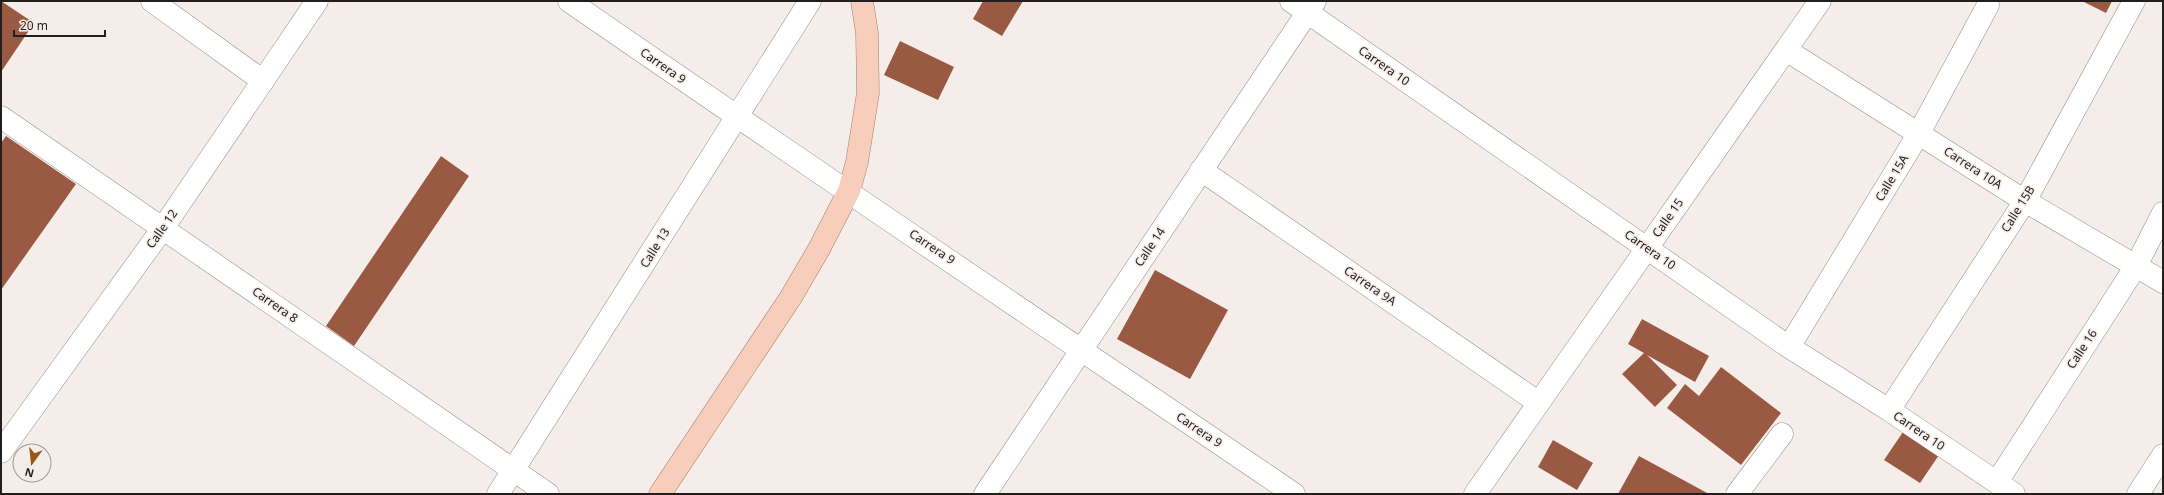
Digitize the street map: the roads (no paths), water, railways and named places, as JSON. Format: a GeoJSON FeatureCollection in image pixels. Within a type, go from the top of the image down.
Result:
{"type":"FeatureCollection","features":[{"type":"Feature","properties":{"kind":"main road"},"geometry":{"type":"LineString","coordinates":[[660,494],[791,296],[820,249],[849,191],[859,155],[868,93],[867,33],[862,1]]}},
{"type":"Feature","properties":{"kind":"street"},"geometry":{"type":"LineString","coordinates":[[152,1],[263,81]]}},
{"type":"Feature","properties":{"kind":"street","name":"Calle 12"},"geometry":{"type":"LineString","coordinates":[[1,452],[163,228],[317,1]]}},
{"type":"Feature","properties":{"kind":"street","name":"Carrera 9"},"geometry":{"type":"LineString","coordinates":[[568,1],[737,118],[849,191],[1294,494]]}},
{"type":"Feature","properties":{"kind":"street","name":"Calle 13"},"geometry":{"type":"LineString","coordinates":[[498,494],[810,1]]}},
{"type":"Feature","properties":{"kind":"street","name":"Calle 15"},"geometry":{"type":"LineString","coordinates":[[1475,494],[1820,1]]}},
{"type":"Feature","properties":{"kind":"street","name":"Calle 15B"},"geometry":{"type":"LineString","coordinates":[[1889,410],[2024,201],[2134,1]]}},
{"type":"Feature","properties":{"kind":"street","name":"Calle 15A"},"geometry":{"type":"LineString","coordinates":[[1789,347],[1919,133],[1987,2]]}},
{"type":"Feature","properties":{"kind":"street","name":"Calle 14"},"geometry":{"type":"LineString","coordinates":[[985,494],[1201,170],[1304,5]]}},
{"type":"Feature","properties":{"kind":"street","name":"Carrera 10"},"geometry":{"type":"LineString","coordinates":[[1304,5],[1789,347],[1889,410],[2005,488]]}},
{"type":"Feature","properties":{"kind":"street","name":"Carrera 10A"},"geometry":{"type":"LineString","coordinates":[[1786,50],[2024,201],[2163,282]]}},
{"type":"Feature","properties":{"kind":"street","name":"Carrera 8"},"geometry":{"type":"LineString","coordinates":[[1,117],[548,494]]}},
{"type":"Feature","properties":{"kind":"street","name":"Carrera 9A"},"geometry":{"type":"LineString","coordinates":[[1201,170],[1539,403]]}},
{"type":"Feature","properties":{"kind":"street","name":"Calle 16"},"geometry":{"type":"LineString","coordinates":[[2005,488],[2136,266],[2163,213]]}},
{"type":"Feature","properties":{"kind":"street"},"geometry":{"type":"LineString","coordinates":[[1737,494],[1782,434]]}},
{"type":"Feature","properties":{"kind":"street"},"geometry":{"type":"LineString","coordinates":[[2138,494],[2163,455]]}}]}
